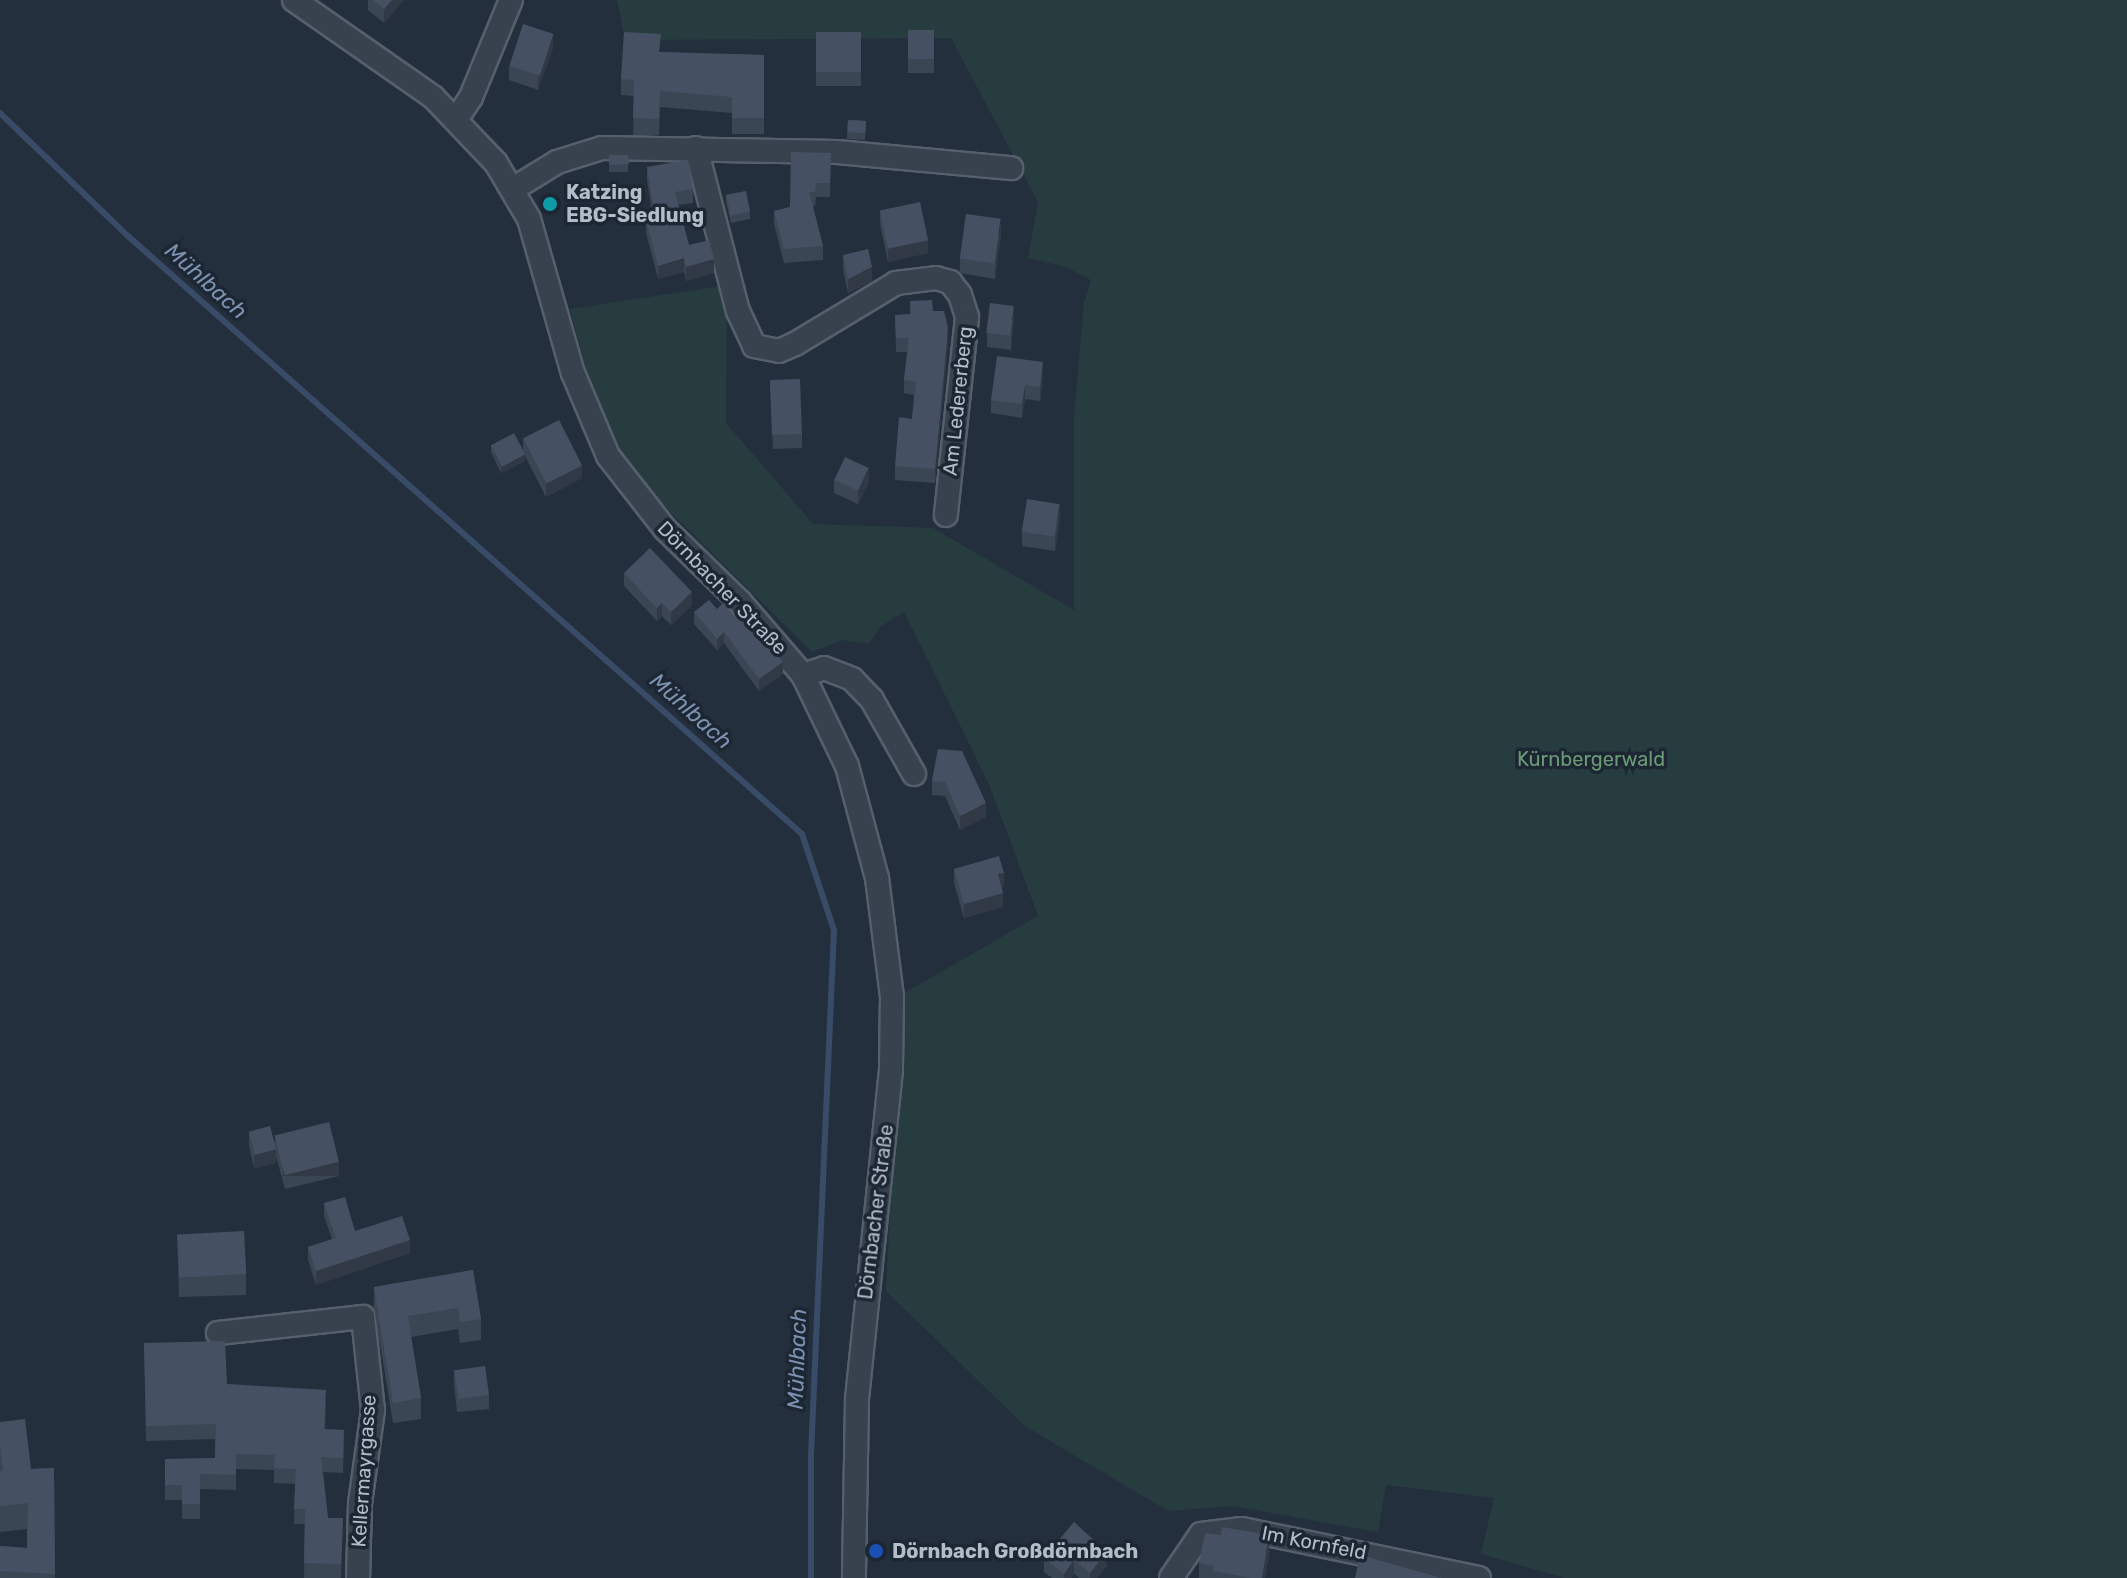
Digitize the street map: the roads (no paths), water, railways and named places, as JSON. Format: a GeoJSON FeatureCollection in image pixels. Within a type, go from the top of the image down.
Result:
{"type":"FeatureCollection","features":[{"type":"Feature","properties":{"kind":"street","name":"Dörnbacher Straße"},"geometry":{"type":"LineString","coordinates":[[294,0],[457,118],[513,189],[543,259],[577,386],[608,456],[665,529],[740,602],[803,675],[830,723],[864,823],[892,996],[891,1070],[857,1401],[854,1578]]}},
{"type":"Feature","properties":{"kind":"street"},"geometry":{"type":"LineString","coordinates":[[457,118],[471,97],[511,0]]}},
{"type":"Feature","properties":{"kind":"street"},"geometry":{"type":"LineString","coordinates":[[513,189],[577,153],[602,148],[837,152],[1011,168]]}},
{"type":"Feature","properties":{"kind":"street","name":"Am Ledererberg"},"geometry":{"type":"LineString","coordinates":[[696,148],[738,311],[754,346],[779,351],[795,344],[896,283],[936,278],[950,282],[960,295],[967,317],[946,515]]}},
{"type":"Feature","properties":{"kind":"street"},"geometry":{"type":"LineString","coordinates":[[803,675],[824,668],[852,679],[872,700],[914,774]]}},
{"type":"Feature","properties":{"kind":"street","name":"Kellermayrgasse"},"geometry":{"type":"LineString","coordinates":[[218,1333],[363,1317],[373,1410],[360,1504],[358,1578]]}},
{"type":"Feature","properties":{"kind":"street","name":"Im Kornfeld"},"geometry":{"type":"LineString","coordinates":[[1171,1578],[1201,1534],[1242,1529],[1471,1577]]}},
{"type":"Feature","properties":{"kind":"waterway","name":"Mühlbach"},"geometry":{"type":"LineString","coordinates":[[0,113],[128,236],[802,834],[834,930],[811,1455],[811,1578]]}},
{"type":"Feature","properties":{"kind":"place","name":"Katzing EBG-Siedlung"},"geometry":{"type":"Point","coordinates":[550,204]}},
{"type":"Feature","properties":{"kind":"place","name":"Dörnbach Großdörnbach"},"geometry":{"type":"Point","coordinates":[876,1551]}},
{"type":"Feature","properties":{"kind":"park label","name":"Kürnbergerwald"},"geometry":{"type":"Point","coordinates":[1591,759]}}]}
